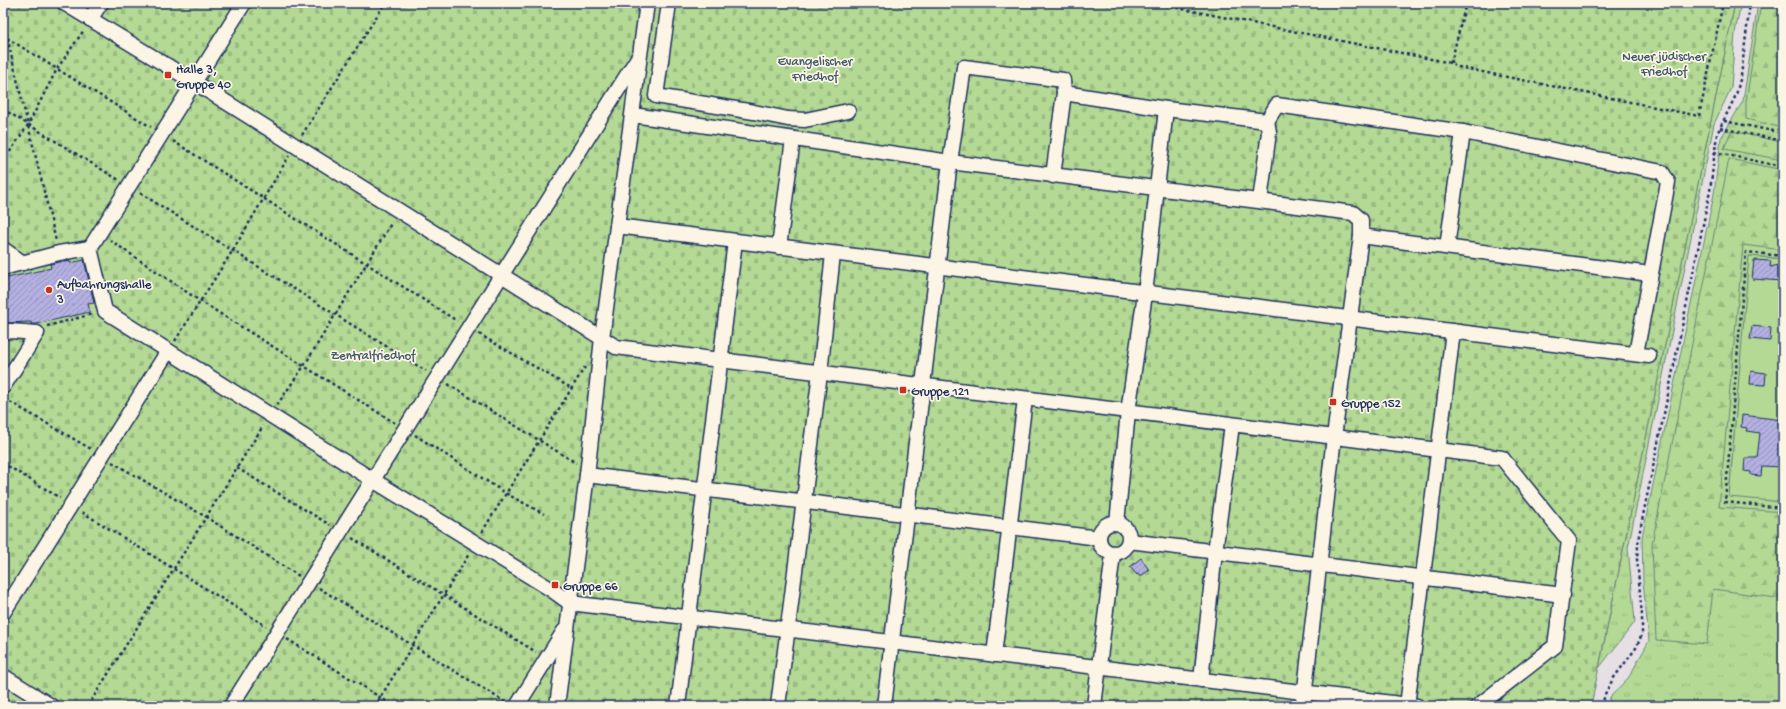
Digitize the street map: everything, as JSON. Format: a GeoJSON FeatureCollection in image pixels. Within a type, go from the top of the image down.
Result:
{"type":"FeatureCollection","features":[{"type":"Feature","properties":{"kind":"lane"},"geometry":{"type":"LineString","coordinates":[[64,3],[194,82],[616,347],[1502,458],[1569,541],[1555,646],[1478,706]]}},
{"type":"Feature","properties":{"kind":"lane"},"geometry":{"type":"LineString","coordinates":[[90,19],[101,3]]}},
{"type":"Feature","properties":{"kind":"lane"},"geometry":{"type":"LineString","coordinates":[[244,3],[90,248],[105,311],[372,480],[552,590],[570,603],[1201,680],[1304,700],[1410,706],[1423,577],[1453,331]]}},
{"type":"Feature","properties":{"kind":"lane"},"geometry":{"type":"LineString","coordinates":[[557,706],[587,472],[602,338],[633,115],[639,56],[648,3]]}},
{"type":"Feature","properties":{"kind":"lane"},"geometry":{"type":"LineString","coordinates":[[669,3],[656,96],[788,119],[805,120],[848,111]]}},
{"type":"Feature","properties":{"kind":"lane"},"geometry":{"type":"LineString","coordinates":[[232,706],[372,480],[639,56]]}},
{"type":"Feature","properties":{"kind":"lane"},"geometry":{"type":"LineString","coordinates":[[884,706],[950,162],[964,67],[1063,80],[1064,94],[1053,176]]}},
{"type":"Feature","properties":{"kind":"lane"},"geometry":{"type":"LineString","coordinates":[[1064,94],[1166,109],[1267,121]]}},
{"type":"Feature","properties":{"kind":"lane"},"geometry":{"type":"LineString","coordinates":[[617,226],[1145,294],[1643,355],[1650,274],[1668,182],[1662,172],[1463,132],[1277,106],[1267,121],[1269,132],[1260,201]]}},
{"type":"Feature","properties":{"kind":"lane"},"geometry":{"type":"LineString","coordinates":[[1117,523],[1128,412],[1145,294],[1166,109]]}},
{"type":"Feature","properties":{"kind":"lane"},"geometry":{"type":"LineString","coordinates":[[633,115],[950,162],[1353,213],[1361,220],[1361,236],[1334,437],[1304,700]]}},
{"type":"Feature","properties":{"kind":"lane"},"geometry":{"type":"LineString","coordinates":[[1448,247],[1463,132]]}},
{"type":"Feature","properties":{"kind":"lane"},"geometry":{"type":"LineString","coordinates":[[779,247],[793,139]]}},
{"type":"Feature","properties":{"kind":"lane"},"geometry":{"type":"LineString","coordinates":[[1361,236],[1650,274]]}},
{"type":"Feature","properties":{"kind":"lane"},"geometry":{"type":"LineString","coordinates":[[678,706],[736,242]]}},
{"type":"Feature","properties":{"kind":"lane"},"geometry":{"type":"LineString","coordinates":[[3,268],[59,253],[90,248]]}},
{"type":"Feature","properties":{"kind":"lane"},"geometry":{"type":"LineString","coordinates":[[3,249],[23,263]]}},
{"type":"Feature","properties":{"kind":"lane"},"geometry":{"type":"LineString","coordinates":[[778,706],[786,630],[820,373],[833,254]]}},
{"type":"Feature","properties":{"kind":"lane"},"geometry":{"type":"LineString","coordinates":[[3,332],[10,331],[37,333],[3,387]]}},
{"type":"Feature","properties":{"kind":"lane"},"geometry":{"type":"LineString","coordinates":[[3,613],[168,351]]}},
{"type":"Feature","properties":{"kind":"lane"},"geometry":{"type":"LineString","coordinates":[[994,655],[1025,399]]}},
{"type":"Feature","properties":{"kind":"lane"},"geometry":{"type":"LineString","coordinates":[[1201,680],[1215,552],[1232,425]]}},
{"type":"Feature","properties":{"kind":"lane"},"geometry":{"type":"LineString","coordinates":[[587,472],[706,489],[1099,538]]}},
{"type":"Feature","properties":{"kind":"lane"},"geometry":{"type":"LineString","coordinates":[[1112,523],[1117,523],[1126,528],[1130,536],[1128,546],[1122,552],[1113,554],[1104,550],[1099,538],[1103,528],[1112,523]]}},
{"type":"Feature","properties":{"kind":"lane"},"geometry":{"type":"LineString","coordinates":[[1129,541],[1563,595]]}},
{"type":"Feature","properties":{"kind":"lane"},"geometry":{"type":"LineString","coordinates":[[1094,706],[1113,554]]}},
{"type":"Feature","properties":{"kind":"lane"},"geometry":{"type":"LineString","coordinates":[[517,706],[567,627]]}},
{"type":"Feature","properties":{"kind":"lane"},"geometry":{"type":"LineString","coordinates":[[3,676],[50,706]]}},
{"type":"Feature","properties":{"kind":"path"},"geometry":{"type":"LineString","coordinates":[[168,351],[233,250],[295,146],[384,3]]}},
{"type":"Feature","properties":{"kind":"path"},"geometry":{"type":"LineString","coordinates":[[1153,3],[1450,63],[1458,67],[1699,116],[1723,3]]}},
{"type":"Feature","properties":{"kind":"path"},"geometry":{"type":"LineString","coordinates":[[1450,63],[1466,3]]}},
{"type":"Feature","properties":{"kind":"path"},"geometry":{"type":"LineString","coordinates":[[1602,706],[1605,694],[1613,679],[1636,648],[1642,634],[1637,559],[1639,535],[1710,191],[1717,134],[1736,95],[1741,76],[1750,3]]}},
{"type":"Feature","properties":{"kind":"path"},"geometry":{"type":"LineString","coordinates":[[3,162],[28,125],[58,69],[90,19]]}},
{"type":"Feature","properties":{"kind":"path"},"geometry":{"type":"LineString","coordinates":[[3,21],[59,253]]}},
{"type":"Feature","properties":{"kind":"path"},"geometry":{"type":"LineString","coordinates":[[7,38],[264,198],[468,328],[572,388]]}},
{"type":"Feature","properties":{"kind":"path"},"geometry":{"type":"LineString","coordinates":[[3,109],[233,250],[334,315],[587,472]]}},
{"type":"Feature","properties":{"kind":"path"},"geometry":{"type":"LineString","coordinates":[[1724,121],[1783,133]]}},
{"type":"Feature","properties":{"kind":"path"},"geometry":{"type":"LineString","coordinates":[[1720,128],[1783,141]]}},
{"type":"Feature","properties":{"kind":"path"},"geometry":{"type":"LineString","coordinates":[[1714,152],[1783,167]]}},
{"type":"Feature","properties":{"kind":"path"},"geometry":{"type":"LineString","coordinates":[[88,706],[270,415],[304,366],[399,211]]}},
{"type":"Feature","properties":{"kind":"path"},"geometry":{"type":"LineString","coordinates":[[99,233],[200,301],[405,428],[507,494],[544,514]]}},
{"type":"Feature","properties":{"kind":"path"},"geometry":{"type":"LineString","coordinates":[[1783,256],[1746,252],[1725,502],[1783,508]]}},
{"type":"Feature","properties":{"kind":"path"},"geometry":{"type":"LineString","coordinates":[[37,333],[50,324],[105,311]]}},
{"type":"Feature","properties":{"kind":"path"},"geometry":{"type":"LineString","coordinates":[[375,706],[589,361]]}},
{"type":"Feature","properties":{"kind":"path"},"geometry":{"type":"LineString","coordinates":[[3,398],[206,517],[511,706]]}},
{"type":"Feature","properties":{"kind":"path"},"geometry":{"type":"LineString","coordinates":[[3,463],[394,706]]}},
{"type":"Feature","properties":{"kind":"path"},"geometry":{"type":"LineString","coordinates":[[237,468],[547,659]]}},
{"type":"Feature","properties":{"kind":"green space","name":"Zentralfriedhof"},"geometry":{"type":"Polygon","coordinates":[[[3,3],[1735,3],[1591,706],[3,706],[3,3]]]}},
{"type":"Feature","properties":{"kind":"green space"},"geometry":{"type":"Polygon","coordinates":[[[1735,3],[1741,3],[1735,33],[1731,88],[1714,124],[1628,548],[1635,622],[1599,668],[1735,3]]]}},
{"type":"Feature","properties":{"kind":"green space"},"geometry":{"type":"Polygon","coordinates":[[[1758,3],[1783,3],[1783,259],[1750,256],[1729,496],[1783,502],[1783,706],[1608,706],[1610,697],[1629,677],[1649,641],[1643,581],[1642,537],[1714,194],[1721,138],[1743,101],[1758,3]]]}},
{"type":"Feature","properties":{"kind":"green space"},"geometry":{"type":"Polygon","coordinates":[[[1761,3],[1783,3],[1783,128],[1746,119],[1746,102],[1761,3]]]}},
{"type":"Feature","properties":{"kind":"green space"},"geometry":{"type":"Polygon","coordinates":[[[1731,131],[1783,142],[1783,160],[1724,149],[1731,131]]]}},
{"type":"Feature","properties":{"kind":"green space"},"geometry":{"type":"Polygon","coordinates":[[[1729,159],[1783,170],[1783,250],[1743,245],[1719,507],[1783,512],[1783,599],[1713,589],[1707,644],[1656,640],[1652,544],[1729,159]]]}},
{"type":"Feature","properties":{"kind":"green space"},"geometry":{"type":"Polygon","coordinates":[[[1749,256],[1783,259],[1783,502],[1729,497],[1749,256]]]}},
{"type":"Feature","properties":{"kind":"building","name":"Aufbahrungshalle 3"},"geometry":{"type":"Polygon","coordinates":[[[69,260],[70,263],[84,260],[94,303],[88,304],[90,312],[36,324],[31,324],[31,322],[3,323],[3,279],[51,268],[50,264],[69,260]]]}},
{"type":"Feature","properties":{"kind":"building"},"geometry":{"type":"Polygon","coordinates":[[[1754,260],[1771,261],[1770,267],[1783,264],[1783,281],[1752,279],[1754,260]]]}},
{"type":"Feature","properties":{"kind":"building"},"geometry":{"type":"Polygon","coordinates":[[[1752,326],[1771,328],[1770,341],[1750,339],[1752,326]]]}},
{"type":"Feature","properties":{"kind":"building"},"geometry":{"type":"Polygon","coordinates":[[[1751,371],[1766,373],[1765,385],[1750,384],[1751,371]]]}},
{"type":"Feature","properties":{"kind":"building"},"geometry":{"type":"Polygon","coordinates":[[[1742,415],[1783,420],[1783,467],[1762,466],[1761,476],[1751,475],[1751,472],[1744,471],[1745,458],[1757,458],[1760,433],[1746,431],[1747,428],[1741,427],[1742,415]]]}},
{"type":"Feature","properties":{"kind":"building"},"geometry":{"type":"Polygon","coordinates":[[[1141,558],[1149,570],[1140,577],[1130,567],[1141,558]]]}},
{"type":"Feature","properties":{"kind":"place","name":"Halle 3, Gruppe 40"},"geometry":{"type":"Point","coordinates":[168,75]}},
{"type":"Feature","properties":{"kind":"place","name":"Aufbahrungshalle 3"},"geometry":{"type":"Point","coordinates":[49,290]}},
{"type":"Feature","properties":{"kind":"place","name":"Gruppe 121"},"geometry":{"type":"Point","coordinates":[903,390]}},
{"type":"Feature","properties":{"kind":"place","name":"Gruppe 152"},"geometry":{"type":"Point","coordinates":[1333,402]}},
{"type":"Feature","properties":{"kind":"place","name":"Gruppe 66"},"geometry":{"type":"Point","coordinates":[555,585]}},
{"type":"Feature","properties":{"kind":"park label","name":"Neuer jüdischer Friedhof"},"geometry":{"type":"Point","coordinates":[1664,62]}},
{"type":"Feature","properties":{"kind":"park label","name":"Evangelischer Friedhof"},"geometry":{"type":"Point","coordinates":[815,68]}}]}
